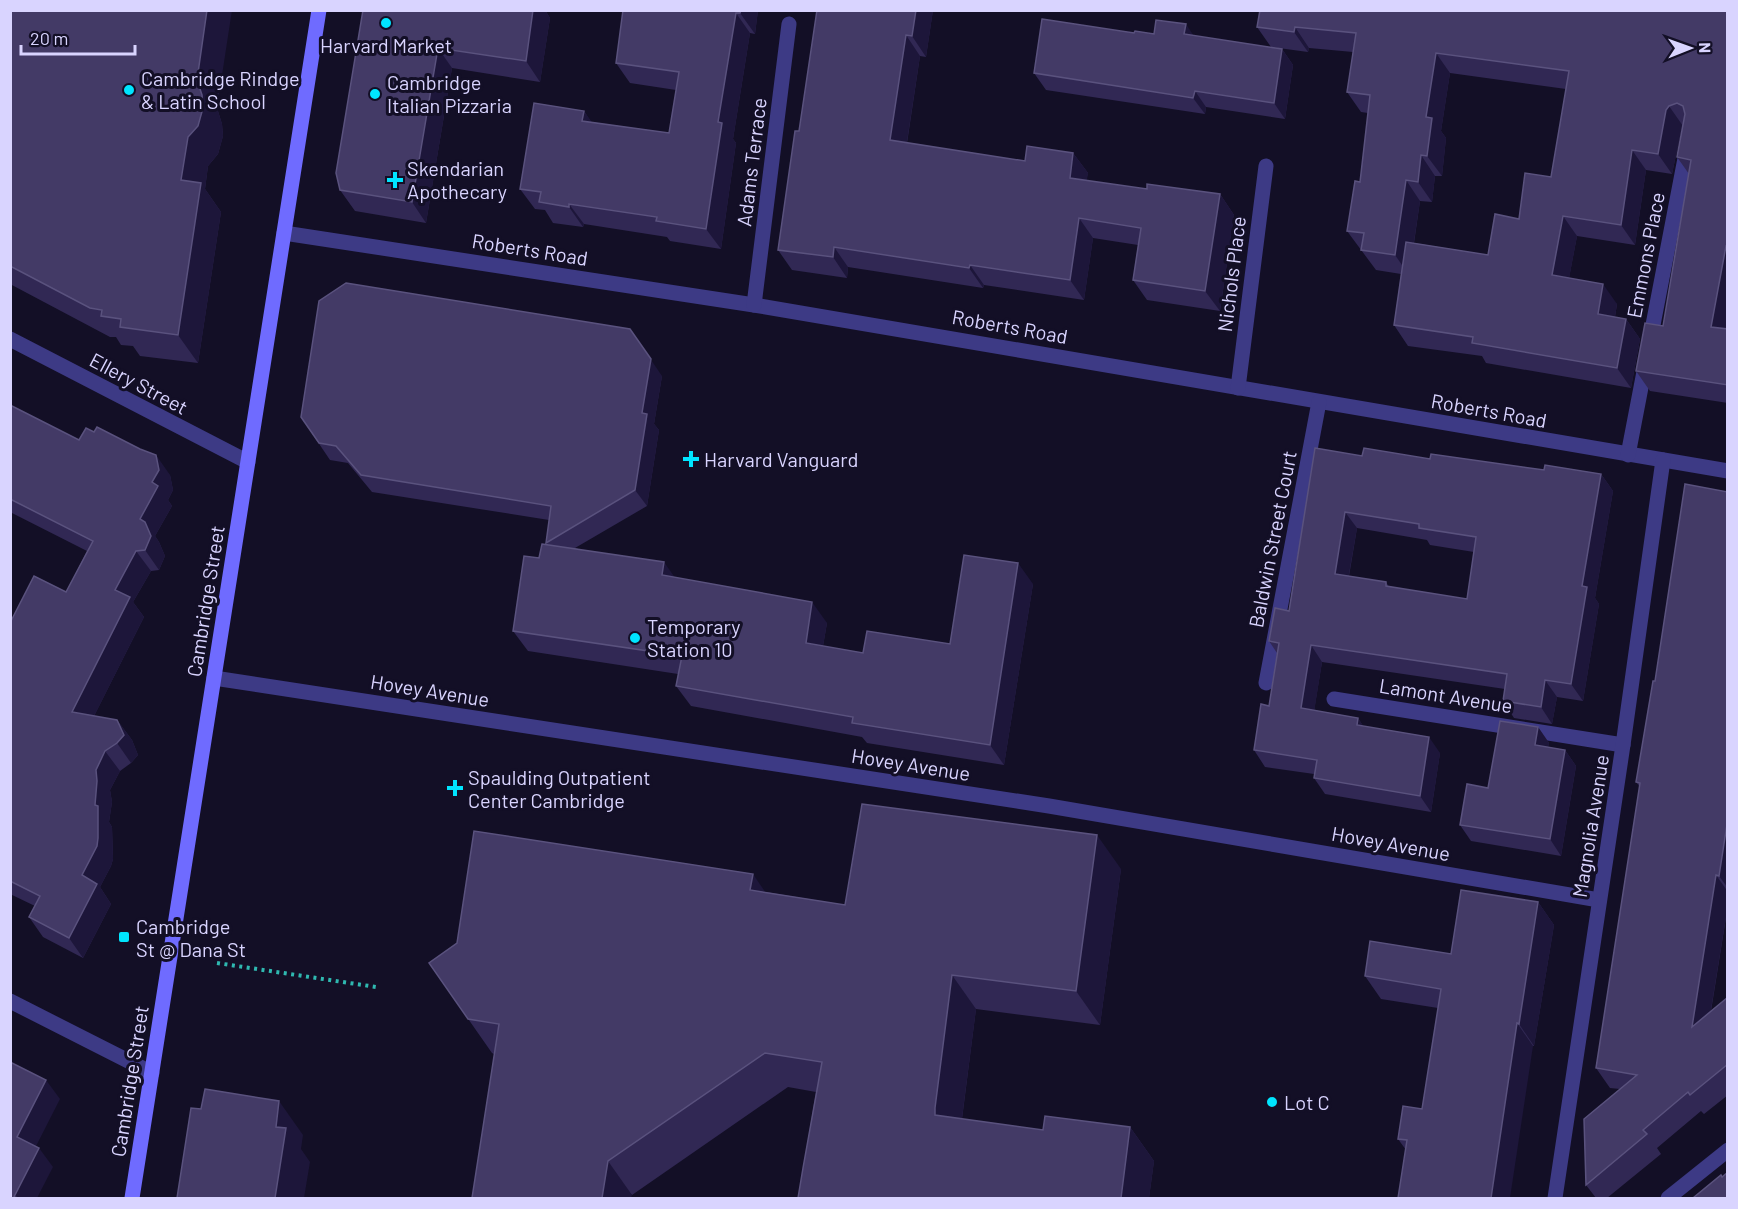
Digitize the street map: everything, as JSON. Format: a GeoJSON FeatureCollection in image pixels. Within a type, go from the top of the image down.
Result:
{"type":"FeatureCollection","features":[{"type":"Feature","properties":{"kind":"main road","name":"Cambridge Street"},"geometry":{"type":"LineString","coordinates":[[132,1198],[319,10]]}},
{"type":"Feature","properties":{"kind":"street","name":"Adams Terrace"},"geometry":{"type":"LineString","coordinates":[[754,304],[789,24]]}},
{"type":"Feature","properties":{"kind":"street","name":"Emmons Place"},"geometry":{"type":"LineString","coordinates":[[1628,455],[1690,133]]}},
{"type":"Feature","properties":{"kind":"street","name":"Nichols Place"},"geometry":{"type":"LineString","coordinates":[[1238,388],[1266,166]]}},
{"type":"Feature","properties":{"kind":"street","name":"Roberts Road"},"geometry":{"type":"LineString","coordinates":[[284,233],[754,304],[1728,471]]}},
{"type":"Feature","properties":{"kind":"street","name":"Ellery Street"},"geometry":{"type":"LineString","coordinates":[[10,339],[249,462]]}},
{"type":"Feature","properties":{"kind":"street","name":"Baldwin Street Court"},"geometry":{"type":"LineString","coordinates":[[1266,683],[1319,402]]}},
{"type":"Feature","properties":{"kind":"street","name":"Magnolia Avenue"},"geometry":{"type":"LineString","coordinates":[[1555,1198],[1663,460]]}},
{"type":"Feature","properties":{"kind":"street","name":"Hovey Avenue"},"geometry":{"type":"LineString","coordinates":[[214,678],[1049,806],[1599,900]]}},
{"type":"Feature","properties":{"kind":"street","name":"Lamont Avenue"},"geometry":{"type":"LineString","coordinates":[[1334,699],[1623,745]]}},
{"type":"Feature","properties":{"kind":"street"},"geometry":{"type":"LineString","coordinates":[[10,1001],[152,1073]]}},
{"type":"Feature","properties":{"kind":"street"},"geometry":{"type":"LineString","coordinates":[[1668,1198],[1728,1150]]}},
{"type":"Feature","properties":{"kind":"path"},"geometry":{"type":"LineString","coordinates":[[217,963],[376,987]]}},
{"type":"Feature","properties":{"kind":"building"},"geometry":{"type":"Polygon","coordinates":[[[10,10],[207,10],[197,80],[203,108],[198,126],[188,137],[181,180],[201,183],[178,335],[120,327],[121,319],[101,316],[102,310],[90,308],[10,266],[10,10]]]}},
{"type":"Feature","properties":{"kind":"building"},"geometry":{"type":"Polygon","coordinates":[[[363,10],[533,10],[526,61],[438,48],[412,202],[340,190],[336,173],[363,10]]]}},
{"type":"Feature","properties":{"kind":"building"},"geometry":{"type":"Polygon","coordinates":[[[623,10],[741,10],[740,13],[736,13],[718,122],[722,123],[706,229],[656,221],[657,217],[539,202],[541,192],[520,189],[534,103],[584,111],[582,121],[669,133],[679,72],[616,63],[623,10]]]}},
{"type":"Feature","properties":{"kind":"building"},"geometry":{"type":"Polygon","coordinates":[[[817,10],[916,10],[912,36],[906,35],[890,140],[1025,161],[1027,146],[1073,153],[1070,178],[1147,189],[1147,184],[1220,194],[1205,291],[1133,280],[1141,228],[1079,218],[1070,280],[970,265],[969,268],[834,247],[833,257],[778,250],[795,131],[799,131],[817,10]]]}},
{"type":"Feature","properties":{"kind":"building"},"geometry":{"type":"Polygon","coordinates":[[[1260,10],[1728,10],[1728,247],[1726,246],[1711,327],[1728,329],[1728,385],[1636,371],[1645,323],[1663,326],[1691,160],[1677,157],[1685,114],[1683,106],[1677,103],[1666,110],[1658,154],[1632,150],[1621,225],[1563,216],[1552,275],[1603,284],[1598,314],[1626,319],[1617,368],[1472,343],[1473,337],[1394,325],[1406,242],[1488,255],[1495,214],[1519,219],[1525,173],[1551,177],[1569,71],[1436,53],[1426,117],[1432,118],[1427,156],[1421,155],[1418,182],[1406,180],[1395,255],[1361,250],[1364,233],[1347,231],[1355,181],[1360,182],[1370,95],[1347,92],[1356,33],[1295,27],[1294,32],[1257,27],[1260,10]]]}},
{"type":"Feature","properties":{"kind":"building"},"geometry":{"type":"Polygon","coordinates":[[[1042,19],[1154,34],[1156,20],[1186,24],[1184,34],[1282,49],[1274,103],[1195,91],[1193,98],[1034,73],[1042,19]]]}},
{"type":"Feature","properties":{"kind":"building"},"geometry":{"type":"Polygon","coordinates":[[[346,283],[630,329],[651,359],[642,413],[647,414],[635,490],[546,543],[551,506],[361,475],[336,446],[319,443],[301,417],[319,301],[346,283]]]}},
{"type":"Feature","properties":{"kind":"building"},"geometry":{"type":"Polygon","coordinates":[[[10,405],[79,440],[86,428],[94,432],[97,427],[156,455],[159,470],[152,482],[158,486],[140,519],[145,522],[151,536],[145,550],[136,551],[115,590],[130,597],[72,712],[117,720],[124,735],[105,751],[96,770],[97,846],[82,875],[97,884],[69,938],[29,917],[40,896],[10,881],[10,623],[34,576],[66,592],[93,541],[10,499],[10,405]]]}},
{"type":"Feature","properties":{"kind":"building"},"geometry":{"type":"Polygon","coordinates":[[[1315,448],[1362,456],[1364,448],[1430,459],[1431,454],[1544,470],[1545,465],[1601,474],[1582,586],[1587,587],[1571,684],[1545,680],[1541,707],[1503,701],[1507,674],[1311,645],[1301,708],[1358,718],[1357,725],[1429,737],[1420,796],[1314,778],[1317,760],[1254,750],[1261,704],[1269,706],[1279,643],[1269,641],[1275,608],[1289,611],[1315,448]],[[1345,512],[1335,574],[1386,582],[1386,586],[1467,599],[1476,537],[1419,528],[1419,524],[1345,512]]]}},
{"type":"Feature","properties":{"kind":"building"},"geometry":{"type":"Polygon","coordinates":[[[1685,484],[1728,492],[1728,818],[1719,876],[1716,875],[1692,1027],[1728,997],[1728,1064],[1690,1095],[1688,1092],[1643,1130],[1647,1134],[1586,1185],[1584,1119],[1637,1075],[1596,1068],[1640,783],[1636,782],[1653,681],[1655,681],[1685,484]]]}},
{"type":"Feature","properties":{"kind":"building"},"geometry":{"type":"Polygon","coordinates":[[[542,544],[664,562],[662,575],[812,602],[806,643],[863,653],[867,631],[950,644],[964,555],[1018,563],[990,745],[852,723],[853,717],[676,686],[682,656],[513,631],[524,556],[539,558],[542,544]]]}},
{"type":"Feature","properties":{"kind":"building"},"geometry":{"type":"Polygon","coordinates":[[[1500,721],[1538,727],[1535,745],[1565,750],[1550,839],[1460,825],[1467,784],[1488,788],[1500,721]]]}},
{"type":"Feature","properties":{"kind":"building"},"geometry":{"type":"Polygon","coordinates":[[[862,804],[1097,835],[1076,991],[952,975],[935,1115],[1043,1130],[1045,1116],[1130,1127],[1121,1198],[798,1198],[822,1062],[765,1053],[608,1161],[602,1198],[472,1198],[499,1024],[468,1019],[429,963],[457,943],[474,831],[753,874],[750,890],[845,905],[862,804]]]}},
{"type":"Feature","properties":{"kind":"building"},"geometry":{"type":"Polygon","coordinates":[[[1461,890],[1538,902],[1491,1198],[1398,1198],[1407,1140],[1398,1139],[1403,1106],[1422,1109],[1441,989],[1365,976],[1370,941],[1451,954],[1461,890]]]}},
{"type":"Feature","properties":{"kind":"building"},"geometry":{"type":"Polygon","coordinates":[[[10,1062],[46,1080],[17,1137],[39,1148],[14,1197],[18,1198],[10,1198],[10,1062]]]}},
{"type":"Feature","properties":{"kind":"building"},"geometry":{"type":"Polygon","coordinates":[[[205,1089],[279,1101],[276,1127],[286,1128],[275,1198],[177,1198],[191,1108],[201,1109],[205,1089]]]}},
{"type":"Feature","properties":{"kind":"building"},"geometry":{"type":"Polygon","coordinates":[[[1728,1172],[1728,1198],[1693,1198],[1721,1175],[1722,1177],[1728,1172]]]}},
{"type":"Feature","properties":{"kind":"place","name":"Harvard Market"},"geometry":{"type":"Point","coordinates":[386,23]}},
{"type":"Feature","properties":{"kind":"place","name":"Cambridge Rindge & Latin School"},"geometry":{"type":"Point","coordinates":[129,90]}},
{"type":"Feature","properties":{"kind":"place","name":"Cambridge Italian Pizzaria"},"geometry":{"type":"Point","coordinates":[375,94]}},
{"type":"Feature","properties":{"kind":"place","name":"Skendarian Apothecary"},"geometry":{"type":"Point","coordinates":[395,180]}},
{"type":"Feature","properties":{"kind":"place","name":"Harvard Vanguard"},"geometry":{"type":"Point","coordinates":[691,459]}},
{"type":"Feature","properties":{"kind":"place","name":"Temporary Station 10"},"geometry":{"type":"Point","coordinates":[635,638]}},
{"type":"Feature","properties":{"kind":"place","name":"Spaulding Outpatient Center Cambridge"},"geometry":{"type":"Point","coordinates":[455,788]}},
{"type":"Feature","properties":{"kind":"place","name":"Cambridge St @ Dana St"},"geometry":{"type":"Point","coordinates":[124,937]}},
{"type":"Feature","properties":{"kind":"place","name":"Lot C"},"geometry":{"type":"Point","coordinates":[1272,1102]}}]}
